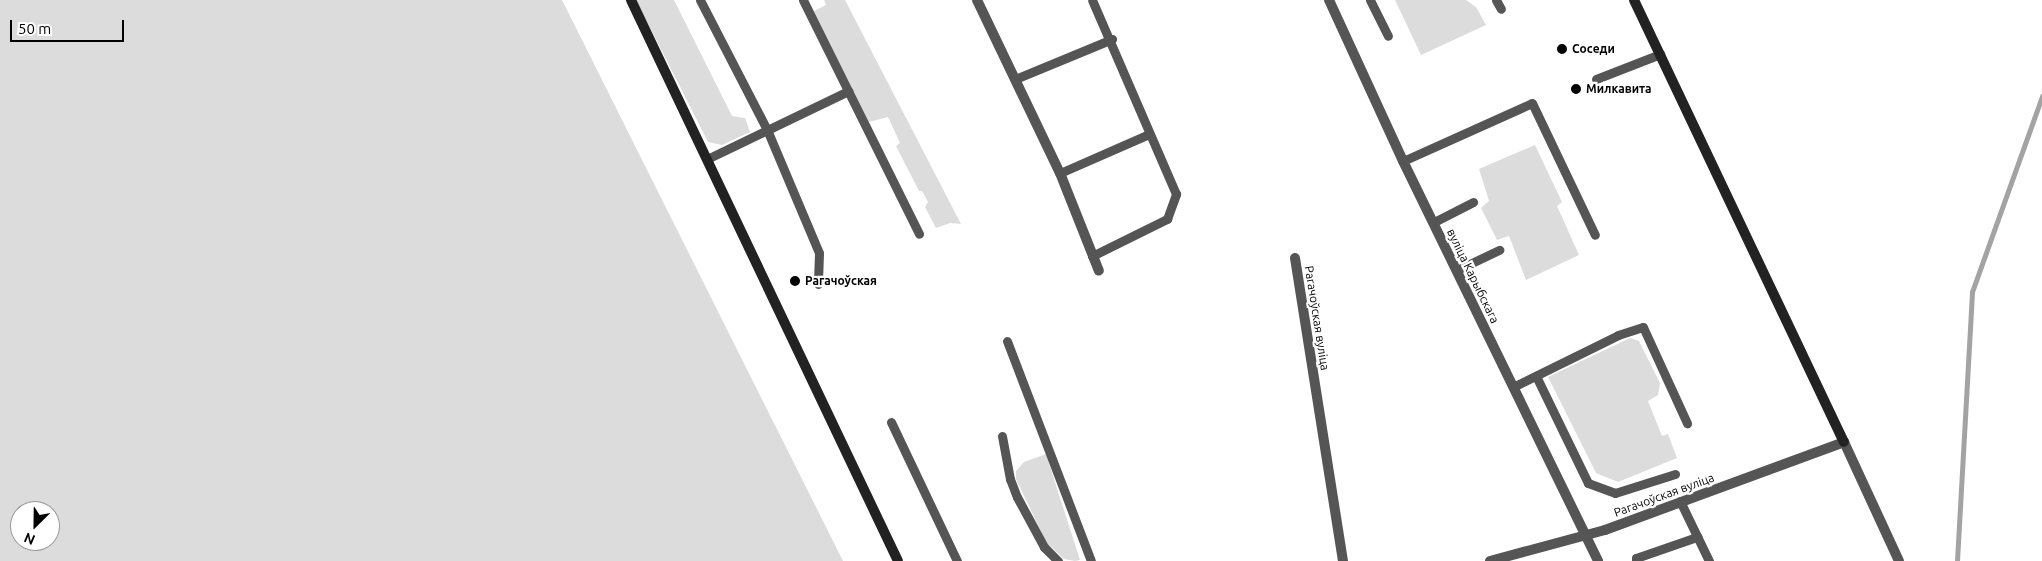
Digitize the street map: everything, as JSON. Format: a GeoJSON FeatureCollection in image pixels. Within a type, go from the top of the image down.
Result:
{"type":"FeatureCollection","features":[{"type":"Feature","properties":{"kind":"main road"},"geometry":{"type":"LineString","coordinates":[[631,0],[898,561]]}},
{"type":"Feature","properties":{"kind":"main road"},"geometry":{"type":"LineString","coordinates":[[1634,0],[1844,442]]}},
{"type":"Feature","properties":{"kind":"street"},"geometry":{"type":"LineString","coordinates":[[977,0],[1060,173],[1099,271]]}},
{"type":"Feature","properties":{"kind":"street","name":"вуліца Карыбскага"},"geometry":{"type":"LineString","coordinates":[[1329,0],[1403,161],[1587,535],[1598,561]]}},
{"type":"Feature","properties":{"kind":"street","name":"Рагачоўская вуліца"},"geometry":{"type":"LineString","coordinates":[[1295,258],[1343,561]]}},
{"type":"Feature","properties":{"kind":"street"},"geometry":{"type":"LineString","coordinates":[[1844,442],[1899,561]]}},
{"type":"Feature","properties":{"kind":"street","name":"Рагачоўская вуліца"},"geometry":{"type":"LineString","coordinates":[[1490,561],[1587,535],[1844,442]]}},
{"type":"Feature","properties":{"kind":"lane"},"geometry":{"type":"LineString","coordinates":[[700,0],[768,132],[820,253],[818,284]]}},
{"type":"Feature","properties":{"kind":"lane"},"geometry":{"type":"LineString","coordinates":[[803,0],[919,234]]}},
{"type":"Feature","properties":{"kind":"lane"},"geometry":{"type":"LineString","coordinates":[[1092,0],[1112,39],[1149,134],[1176,194],[1167,219],[1092,256]]}},
{"type":"Feature","properties":{"kind":"lane"},"geometry":{"type":"LineString","coordinates":[[1370,0],[1388,36]]}},
{"type":"Feature","properties":{"kind":"lane"},"geometry":{"type":"LineString","coordinates":[[1496,0],[1501,10]]}},
{"type":"Feature","properties":{"kind":"lane"},"geometry":{"type":"LineString","coordinates":[[1015,79],[1112,39]]}},
{"type":"Feature","properties":{"kind":"lane"},"geometry":{"type":"LineString","coordinates":[[1596,79],[1660,54]]}},
{"type":"Feature","properties":{"kind":"lane"},"geometry":{"type":"LineString","coordinates":[[707,159],[768,132],[848,92]]}},
{"type":"Feature","properties":{"kind":"lane"},"geometry":{"type":"LineString","coordinates":[[1403,161],[1532,103],[1595,235]]}},
{"type":"Feature","properties":{"kind":"lane"},"geometry":{"type":"LineString","coordinates":[[1060,173],[1149,134]]}},
{"type":"Feature","properties":{"kind":"lane"},"geometry":{"type":"LineString","coordinates":[[1434,222],[1473,202]]}},
{"type":"Feature","properties":{"kind":"lane"},"geometry":{"type":"LineString","coordinates":[[1457,270],[1499,250]]}},
{"type":"Feature","properties":{"kind":"lane"},"geometry":{"type":"LineString","coordinates":[[1513,387],[1618,335],[1643,327],[1687,423]]}},
{"type":"Feature","properties":{"kind":"lane"},"geometry":{"type":"LineString","coordinates":[[1007,341],[1091,561]]}},
{"type":"Feature","properties":{"kind":"lane"},"geometry":{"type":"LineString","coordinates":[[1536,376],[1588,482],[1615,493],[1675,474]]}},
{"type":"Feature","properties":{"kind":"lane"},"geometry":{"type":"LineString","coordinates":[[891,422],[957,561]]}},
{"type":"Feature","properties":{"kind":"lane"},"geometry":{"type":"LineString","coordinates":[[1002,436],[1010,479],[1017,497],[1044,547],[1058,561]]}},
{"type":"Feature","properties":{"kind":"lane"},"geometry":{"type":"LineString","coordinates":[[1680,501],[1709,561]]}},
{"type":"Feature","properties":{"kind":"lane"},"geometry":{"type":"LineString","coordinates":[[1636,561],[1636,558],[1697,537]]}},
{"type":"Feature","properties":{"kind":"shaded area"},"geometry":{"type":"Polygon","coordinates":[[[0,0],[562,0],[843,561],[0,561],[0,0]]]}},
{"type":"Feature","properties":{"kind":"shaded area"},"geometry":{"type":"Polygon","coordinates":[[[636,0],[674,0],[732,116],[745,118],[750,132],[722,145],[708,142],[636,0]]]}},
{"type":"Feature","properties":{"kind":"shaded area"},"geometry":{"type":"Polygon","coordinates":[[[824,0],[845,0],[961,224],[950,223],[936,228],[925,207],[928,202],[922,191],[919,191],[896,146],[900,143],[888,117],[869,122],[814,11],[826,5],[824,0]]]}},
{"type":"Feature","properties":{"kind":"shaded area"},"geometry":{"type":"Polygon","coordinates":[[[1395,0],[1466,0],[1476,7],[1486,25],[1421,55],[1395,0]]]}},
{"type":"Feature","properties":{"kind":"shaded area"},"geometry":{"type":"Polygon","coordinates":[[[1535,145],[1562,202],[1557,206],[1579,255],[1526,280],[1509,236],[1497,240],[1481,208],[1489,201],[1479,169],[1535,145]]]}},
{"type":"Feature","properties":{"kind":"shaded area"},"geometry":{"type":"Polygon","coordinates":[[[1630,338],[1639,341],[1660,383],[1658,395],[1648,401],[1662,436],[1668,434],[1677,458],[1618,482],[1596,473],[1548,377],[1630,338]]]}},
{"type":"Feature","properties":{"kind":"shaded area"},"geometry":{"type":"Polygon","coordinates":[[[1046,454],[1080,560],[1064,559],[1046,542],[1016,479],[1016,471],[1024,462],[1046,454]]]}},
{"type":"Feature","properties":{"kind":"waterway"},"geometry":{"type":"LineString","coordinates":[[1957,561],[1972,292],[2042,96]]}},
{"type":"Feature","properties":{"kind":"place","name":"Соседи"},"geometry":{"type":"Point","coordinates":[1562,49]}},
{"type":"Feature","properties":{"kind":"place","name":"Милкавита"},"geometry":{"type":"Point","coordinates":[1576,89]}},
{"type":"Feature","properties":{"kind":"place","name":"Рагачоўская"},"geometry":{"type":"Point","coordinates":[795,281]}}]}
